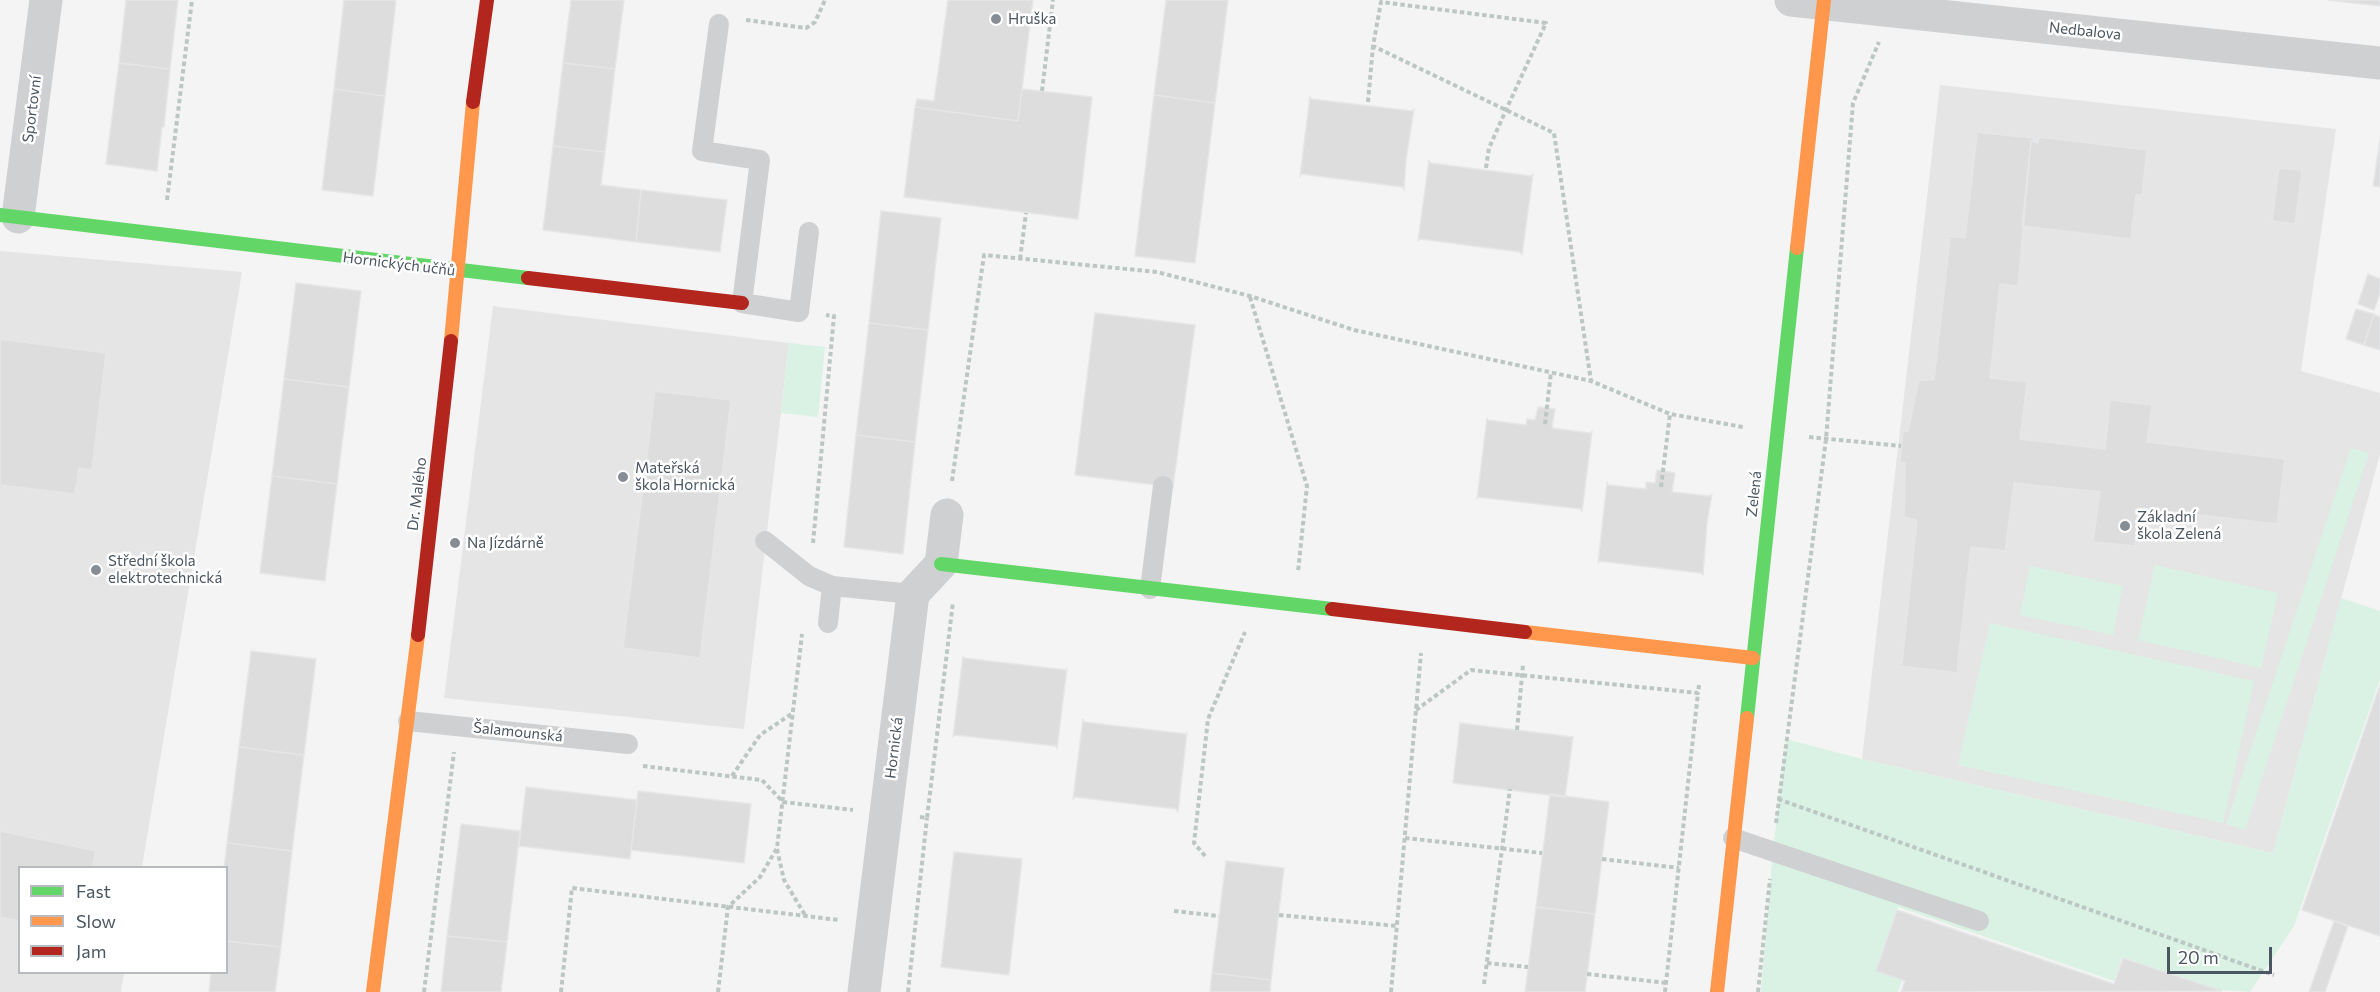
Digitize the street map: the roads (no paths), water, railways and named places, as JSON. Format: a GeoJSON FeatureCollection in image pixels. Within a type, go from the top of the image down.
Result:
{"type":"FeatureCollection","features":[{"type":"Feature","properties":{"kind":"street","name":"Sportovní"},"geometry":{"type":"LineString","coordinates":[[9,216],[46,0]]}},
{"type":"Feature","properties":{"kind":"street","name":"Dr. Malého"},"geometry":{"type":"LineString","coordinates":[[373,992],[408,721],[459,271],[473,103],[487,0]]}},
{"type":"Feature","properties":{"kind":"street","name":"Nedbalova"},"geometry":{"type":"LineString","coordinates":[[1791,0],[2380,63]]}},
{"type":"Feature","properties":{"kind":"street","name":"Zelená"},"geometry":{"type":"LineString","coordinates":[[1717,992],[1824,2]]}},
{"type":"Feature","properties":{"kind":"street","name":"Hornických učňů"},"geometry":{"type":"LineString","coordinates":[[9,216],[742,303]]}},
{"type":"Feature","properties":{"kind":"street"},"geometry":{"type":"LineString","coordinates":[[947,515],[950,565]]}},
{"type":"Feature","properties":{"kind":"street"},"geometry":{"type":"LineString","coordinates":[[913,594],[950,565],[1753,658]]}},
{"type":"Feature","properties":{"kind":"street","name":"Hornická"},"geometry":{"type":"LineString","coordinates":[[864,992],[913,594]]}},
{"type":"Feature","properties":{"kind":"lane"},"geometry":{"type":"LineString","coordinates":[[718,24],[702,152],[760,160],[742,303]]}},
{"type":"Feature","properties":{"kind":"lane","name":"Hornických učňů"},"geometry":{"type":"LineString","coordinates":[[742,303],[799,312],[810,232]]}},
{"type":"Feature","properties":{"kind":"lane"},"geometry":{"type":"LineString","coordinates":[[1150,589],[1163,486]]}},
{"type":"Feature","properties":{"kind":"lane"},"geometry":{"type":"LineString","coordinates":[[765,541],[809,576],[832,586],[913,594]]}},
{"type":"Feature","properties":{"kind":"lane"},"geometry":{"type":"LineString","coordinates":[[828,624],[832,586]]}},
{"type":"Feature","properties":{"kind":"lane","name":"Šalamounská"},"geometry":{"type":"LineString","coordinates":[[408,721],[628,744]]}},
{"type":"Feature","properties":{"kind":"lane"},"geometry":{"type":"LineString","coordinates":[[1733,838],[1979,921]]}},
{"type":"Feature","properties":{"kind":"place","name":"Hruška"},"geometry":{"type":"Point","coordinates":[996,19]}},
{"type":"Feature","properties":{"kind":"place","name":"Mateřská škola Hornická"},"geometry":{"type":"Point","coordinates":[623,477]}},
{"type":"Feature","properties":{"kind":"place","name":"Základní škola Zelená"},"geometry":{"type":"Point","coordinates":[2125,526]}},
{"type":"Feature","properties":{"kind":"place","name":"Na Jízdárně"},"geometry":{"type":"Point","coordinates":[455,543]}},
{"type":"Feature","properties":{"kind":"place","name":"Střední škola elektrotechnická"},"geometry":{"type":"Point","coordinates":[96,570]}}]}
